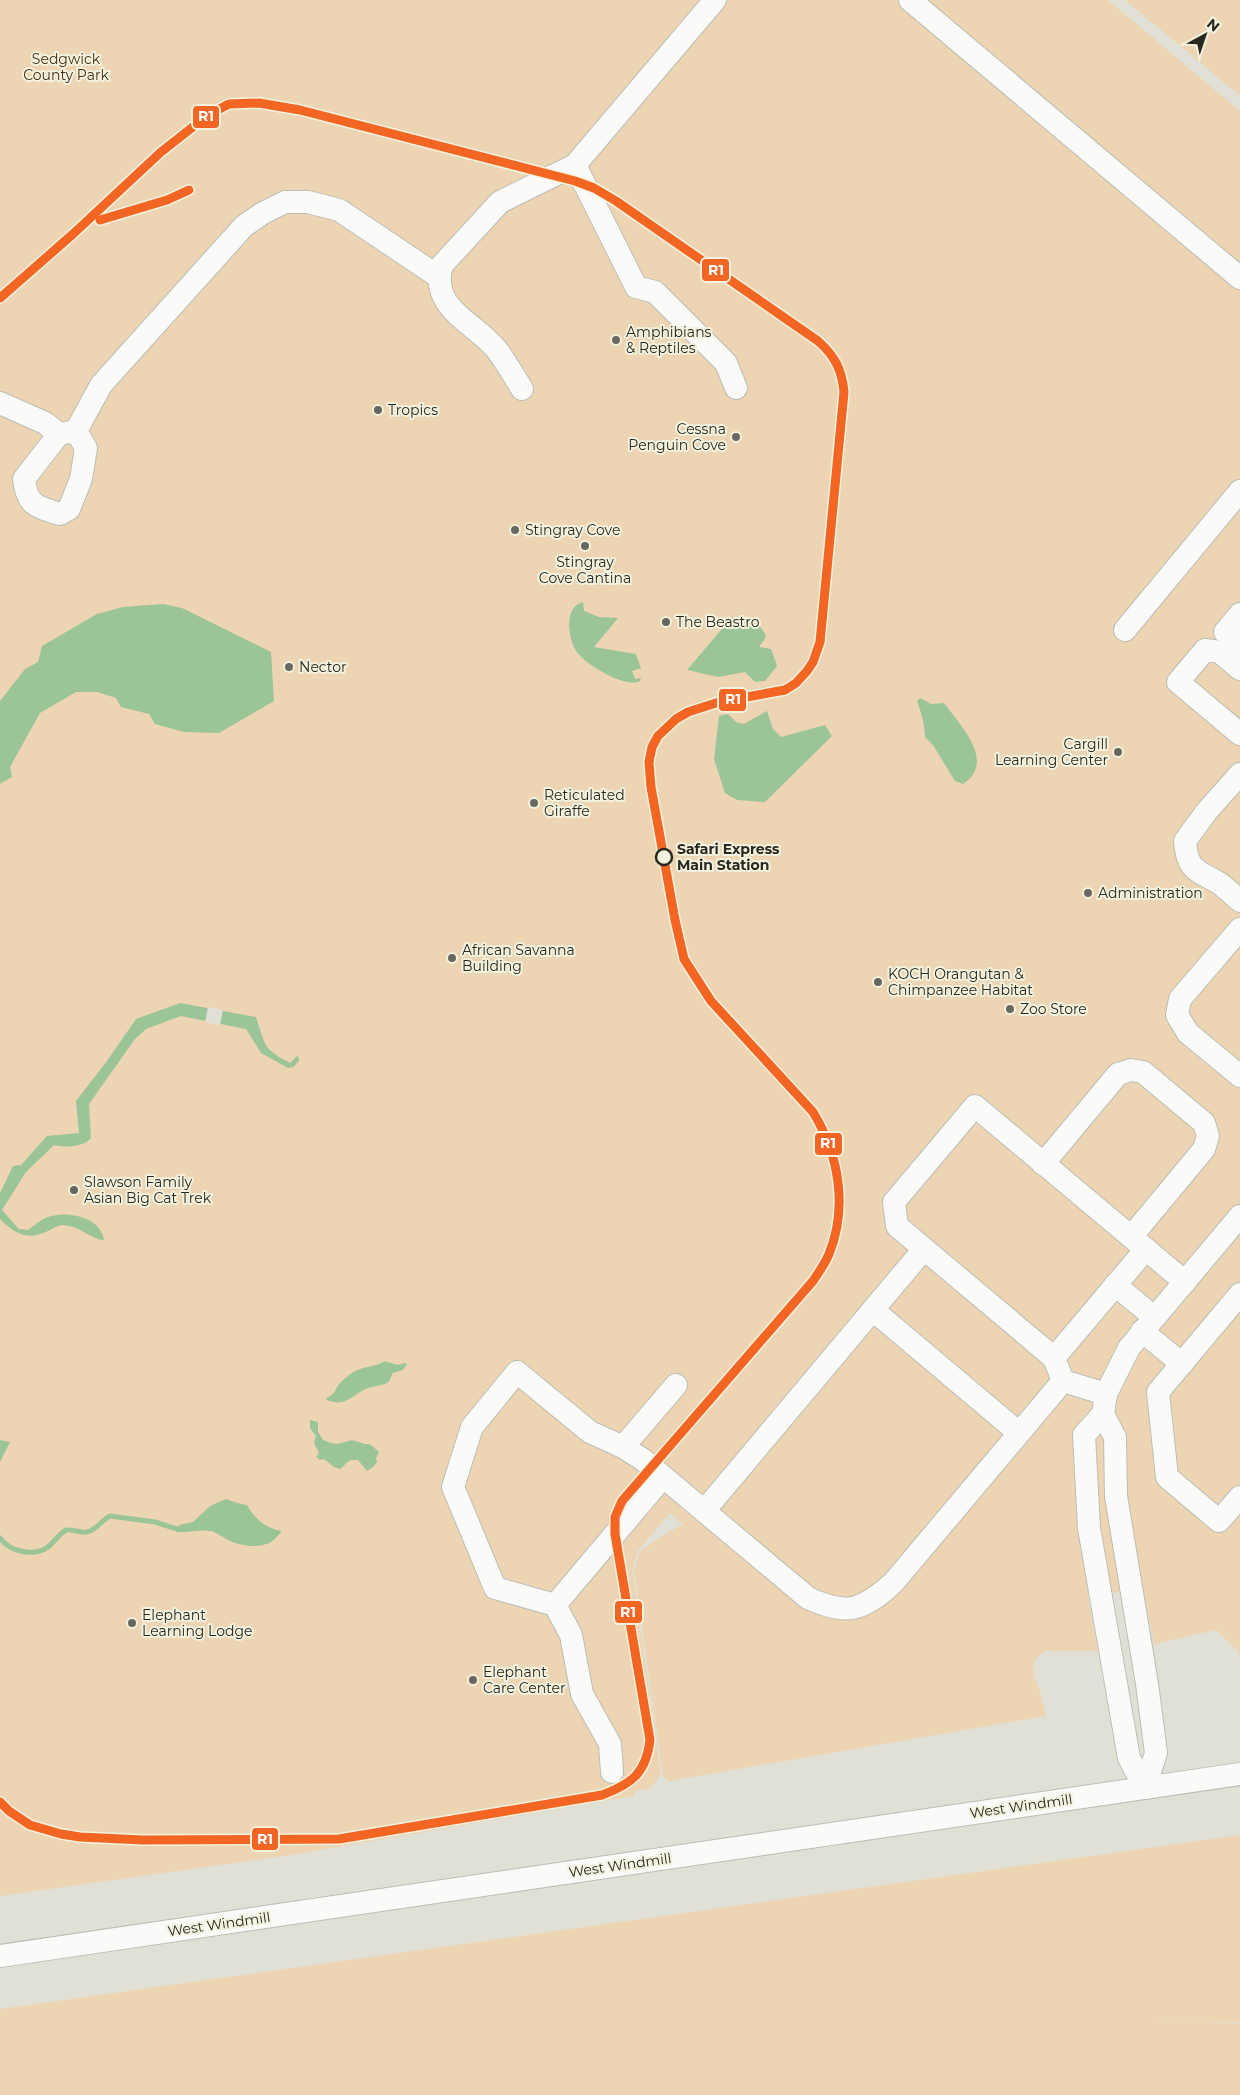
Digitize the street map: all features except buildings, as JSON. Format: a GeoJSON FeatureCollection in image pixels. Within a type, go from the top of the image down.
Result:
{"type":"FeatureCollection","features":[{"type":"Feature","properties":{"kind":"street"},"geometry":{"type":"LineString","coordinates":[[522,389],[496,348],[454,312],[443,296],[438,277],[442,265],[500,202],[575,165],[715,0]]}},
{"type":"Feature","properties":{"kind":"street"},"geometry":{"type":"LineString","coordinates":[[910,0],[1240,278]]}},
{"type":"Feature","properties":{"kind":"street"},"geometry":{"type":"LineString","coordinates":[[575,165],[636,287],[655,292],[726,363],[736,388]]}},
{"type":"Feature","properties":{"kind":"street"},"geometry":{"type":"LineString","coordinates":[[0,403],[68,432],[101,385],[228,242],[244,226],[263,213],[285,202],[308,202],[339,210],[438,277]]}},
{"type":"Feature","properties":{"kind":"street"},"geometry":{"type":"LineString","coordinates":[[1125,630],[1240,491]]}},
{"type":"Feature","properties":{"kind":"street"},"geometry":{"type":"LineString","coordinates":[[1237,655],[1224,632],[1240,614]]}},
{"type":"Feature","properties":{"kind":"street"},"geometry":{"type":"LineString","coordinates":[[1237,655],[1205,650],[1178,682],[1240,734]]}},
{"type":"Feature","properties":{"kind":"street"},"geometry":{"type":"LineString","coordinates":[[1240,774],[1207,811],[1185,841],[1186,858],[1198,872],[1220,884],[1240,900]]}},
{"type":"Feature","properties":{"kind":"street"},"geometry":{"type":"LineString","coordinates":[[1240,929],[1180,999],[1177,1015],[1188,1033],[1240,1076]]}},
{"type":"Feature","properties":{"kind":"street"},"geometry":{"type":"LineString","coordinates":[[1043,1164],[1118,1074],[1130,1070],[1143,1072],[1204,1123],[1208,1136],[1204,1149],[1138,1243],[1116,1285],[1054,1358]]}},
{"type":"Feature","properties":{"kind":"street"},"geometry":{"type":"LineString","coordinates":[[1145,1788],[1156,1754],[1147,1684],[1116,1496],[1115,1438],[1104,1404],[1063,1381],[1054,1358],[897,1226],[894,1202],[974,1106],[1185,1282]]}},
{"type":"Feature","properties":{"kind":"street"},"geometry":{"type":"LineString","coordinates":[[1145,1788],[1129,1758],[1089,1528],[1084,1435],[1104,1404],[1119,1366],[1148,1324],[1240,1216]]}},
{"type":"Feature","properties":{"kind":"street"},"geometry":{"type":"LineString","coordinates":[[704,1511],[924,1249]]}},
{"type":"Feature","properties":{"kind":"street"},"geometry":{"type":"LineString","coordinates":[[1116,1285],[1182,1364]]}},
{"type":"Feature","properties":{"kind":"street"},"geometry":{"type":"LineString","coordinates":[[1240,1294],[1158,1392],[1167,1477],[1219,1521],[1240,1497]]}},
{"type":"Feature","properties":{"kind":"street"},"geometry":{"type":"LineString","coordinates":[[873,1310],[1019,1433]]}},
{"type":"Feature","properties":{"kind":"street"},"geometry":{"type":"LineString","coordinates":[[612,1772],[610,1744],[582,1694],[570,1635],[555,1605],[495,1588],[453,1487],[472,1427],[517,1372],[590,1432],[623,1447],[642,1459],[808,1598],[836,1609],[856,1608],[874,1600],[892,1584],[1063,1381]]}},
{"type":"Feature","properties":{"kind":"street"},"geometry":{"type":"LineString","coordinates":[[623,1447],[676,1385]]}},
{"type":"Feature","properties":{"kind":"street"},"geometry":{"type":"LineString","coordinates":[[555,1605],[663,1477]]}},
{"type":"Feature","properties":{"kind":"street","name":"West Windmill"},"geometry":{"type":"LineString","coordinates":[[0,1956],[1240,1774]]}},
{"type":"Feature","properties":{"kind":"green space","name":"Sedgwick County Park"},"geometry":{"type":"Polygon","coordinates":[[[0,0],[1108,0],[1240,111],[1240,1659],[1237,1650],[1216,1630],[1154,1644],[1143,1588],[1088,1597],[1098,1651],[1045,1651],[1034,1663],[1035,1678],[1046,1716],[669,1781],[663,1777],[634,1570],[640,1552],[654,1541],[683,1524],[670,1513],[638,1551],[632,1570],[661,1774],[650,1789],[635,1791],[633,1796],[291,1855],[0,1896],[0,0]]]}},
{"type":"Feature","properties":{"kind":"green space"},"geometry":{"type":"Polygon","coordinates":[[[1125,0],[1240,0],[1240,96],[1125,0]]]}},
{"type":"Feature","properties":{"kind":"green space"},"geometry":{"type":"Polygon","coordinates":[[[1240,1835],[1240,2023],[1135,2016],[1240,2024],[1240,2095],[0,2095],[0,2009],[1240,1835]]]}},
{"type":"Feature","properties":{"kind":"shaded area"},"geometry":{"type":"Polygon","coordinates":[[[583,602],[584,611],[599,617],[618,618],[594,647],[636,654],[641,668],[632,671],[635,679],[641,678],[640,681],[624,681],[615,678],[604,673],[579,655],[573,643],[569,622],[573,609],[583,602]]]}},
{"type":"Feature","properties":{"kind":"shaded area"},"geometry":{"type":"Polygon","coordinates":[[[163,604],[182,608],[271,652],[274,701],[219,733],[184,732],[155,724],[149,714],[121,707],[116,698],[97,692],[76,692],[40,713],[10,767],[12,777],[0,784],[0,701],[25,669],[38,662],[42,646],[97,614],[123,607],[163,604]]]}},
{"type":"Feature","properties":{"kind":"shaded area"},"geometry":{"type":"Polygon","coordinates":[[[732,617],[753,622],[764,632],[766,637],[759,647],[771,649],[777,666],[765,681],[755,682],[745,672],[718,677],[687,670],[732,617]]]}},
{"type":"Feature","properties":{"kind":"shaded area"},"geometry":{"type":"Polygon","coordinates":[[[920,698],[931,704],[944,703],[966,732],[972,744],[977,765],[973,775],[963,784],[955,781],[933,745],[925,737],[917,701],[920,698]]]}},
{"type":"Feature","properties":{"kind":"shaded area"},"geometry":{"type":"Polygon","coordinates":[[[767,711],[773,729],[781,737],[825,725],[832,736],[765,802],[737,800],[725,793],[714,759],[719,716],[728,714],[736,722],[744,724],[767,711]]]}},
{"type":"Feature","properties":{"kind":"shaded area"},"geometry":{"type":"Polygon","coordinates":[[[180,1003],[256,1017],[266,1045],[270,1050],[290,1063],[298,1055],[299,1061],[293,1067],[288,1068],[261,1053],[246,1029],[181,1016],[146,1029],[135,1039],[89,1104],[91,1138],[84,1143],[74,1146],[54,1145],[26,1172],[2,1210],[19,1229],[28,1230],[43,1219],[56,1215],[64,1214],[82,1217],[97,1226],[102,1232],[104,1240],[66,1225],[58,1226],[41,1234],[28,1236],[11,1229],[0,1219],[0,1193],[13,1166],[21,1165],[47,1136],[79,1133],[76,1101],[136,1019],[180,1003]]]}},
{"type":"Feature","properties":{"kind":"shaded area"},"geometry":{"type":"Polygon","coordinates":[[[385,1361],[397,1365],[407,1364],[403,1370],[393,1373],[387,1383],[368,1388],[345,1401],[334,1402],[327,1400],[326,1398],[333,1394],[339,1384],[353,1372],[385,1361]]]}},
{"type":"Feature","properties":{"kind":"shaded area"},"geometry":{"type":"Polygon","coordinates":[[[310,1420],[318,1422],[318,1432],[323,1440],[338,1444],[352,1440],[370,1444],[379,1452],[376,1458],[377,1462],[367,1471],[358,1460],[350,1460],[340,1469],[324,1459],[320,1460],[316,1457],[319,1453],[314,1443],[316,1436],[310,1428],[310,1420]]]}},
{"type":"Feature","properties":{"kind":"shaded area"},"geometry":{"type":"Polygon","coordinates":[[[0,1440],[10,1442],[0,1462],[0,1440]]]}},
{"type":"Feature","properties":{"kind":"shaded area"},"geometry":{"type":"Polygon","coordinates":[[[226,1499],[247,1505],[261,1522],[271,1528],[282,1531],[271,1542],[255,1546],[233,1542],[211,1531],[176,1532],[179,1525],[193,1522],[210,1506],[226,1499]]]}},
{"type":"Feature","properties":{"kind":"pier"},"geometry":{"type":"Polygon","coordinates":[[[208,1007],[223,1010],[220,1025],[205,1022],[208,1007]]]}},
{"type":"Feature","properties":{"kind":"waterway"},"geometry":{"type":"LineString","coordinates":[[0,1538],[4,1543],[16,1550],[36,1552],[48,1547],[66,1530],[90,1531],[110,1516],[155,1522],[177,1529]]}},
{"type":"Feature","properties":{"kind":"transit line","name":"R1"},"geometry":{"type":"LineString","coordinates":[[0,298],[73,234],[161,152],[208,115],[229,104],[259,103],[300,110],[575,181],[594,188],[616,201],[818,341],[837,364],[844,392],[820,642],[813,662],[796,683],[785,690],[719,702],[688,712],[676,719],[658,736],[652,747],[649,762],[651,787],[684,959],[711,1001],[813,1112],[829,1146],[838,1182],[839,1200],[835,1236],[827,1258],[813,1281],[622,1501],[615,1517],[615,1534],[650,1740],[641,1769],[636,1776],[622,1786],[602,1795],[339,1839],[143,1840],[80,1837],[61,1834],[30,1825],[9,1811],[0,1802]]}},
{"type":"Feature","properties":{"kind":"transit line","name":"R1"},"geometry":{"type":"LineString","coordinates":[[100,220],[167,200],[189,190]]}},
{"type":"Feature","properties":{"kind":"place","name":"Amphibians & Reptiles"},"geometry":{"type":"Point","coordinates":[616,340]}},
{"type":"Feature","properties":{"kind":"place","name":"Tropics"},"geometry":{"type":"Point","coordinates":[378,410]}},
{"type":"Feature","properties":{"kind":"place","name":"Cessna Penguin Cove"},"geometry":{"type":"Point","coordinates":[736,437]}},
{"type":"Feature","properties":{"kind":"place","name":"Stingray Cove"},"geometry":{"type":"Point","coordinates":[515,530]}},
{"type":"Feature","properties":{"kind":"place","name":"Stingray Cove Cantina"},"geometry":{"type":"Point","coordinates":[585,546]}},
{"type":"Feature","properties":{"kind":"place","name":"The Beastro"},"geometry":{"type":"Point","coordinates":[666,622]}},
{"type":"Feature","properties":{"kind":"place","name":"Nector"},"geometry":{"type":"Point","coordinates":[289,667]}},
{"type":"Feature","properties":{"kind":"place","name":"Cargill Learning Center"},"geometry":{"type":"Point","coordinates":[1118,752]}},
{"type":"Feature","properties":{"kind":"place","name":"Reticulated Giraffe"},"geometry":{"type":"Point","coordinates":[534,803]}},
{"type":"Feature","properties":{"kind":"place","name":"Safari Express Main Station"},"geometry":{"type":"Point","coordinates":[664,857]}},
{"type":"Feature","properties":{"kind":"place","name":"Administration"},"geometry":{"type":"Point","coordinates":[1088,893]}},
{"type":"Feature","properties":{"kind":"place","name":"African Savanna Building"},"geometry":{"type":"Point","coordinates":[452,958]}},
{"type":"Feature","properties":{"kind":"place","name":"KOCH Orangutan & Chimpanzee Habitat"},"geometry":{"type":"Point","coordinates":[878,982]}},
{"type":"Feature","properties":{"kind":"place","name":"Zoo Store"},"geometry":{"type":"Point","coordinates":[1010,1009]}},
{"type":"Feature","properties":{"kind":"place","name":"Slawson Family Asian Big Cat Trek"},"geometry":{"type":"Point","coordinates":[74,1190]}},
{"type":"Feature","properties":{"kind":"place","name":"Elephant Learning Lodge"},"geometry":{"type":"Point","coordinates":[132,1623]}},
{"type":"Feature","properties":{"kind":"place","name":"Elephant Care Center"},"geometry":{"type":"Point","coordinates":[473,1680]}}]}
